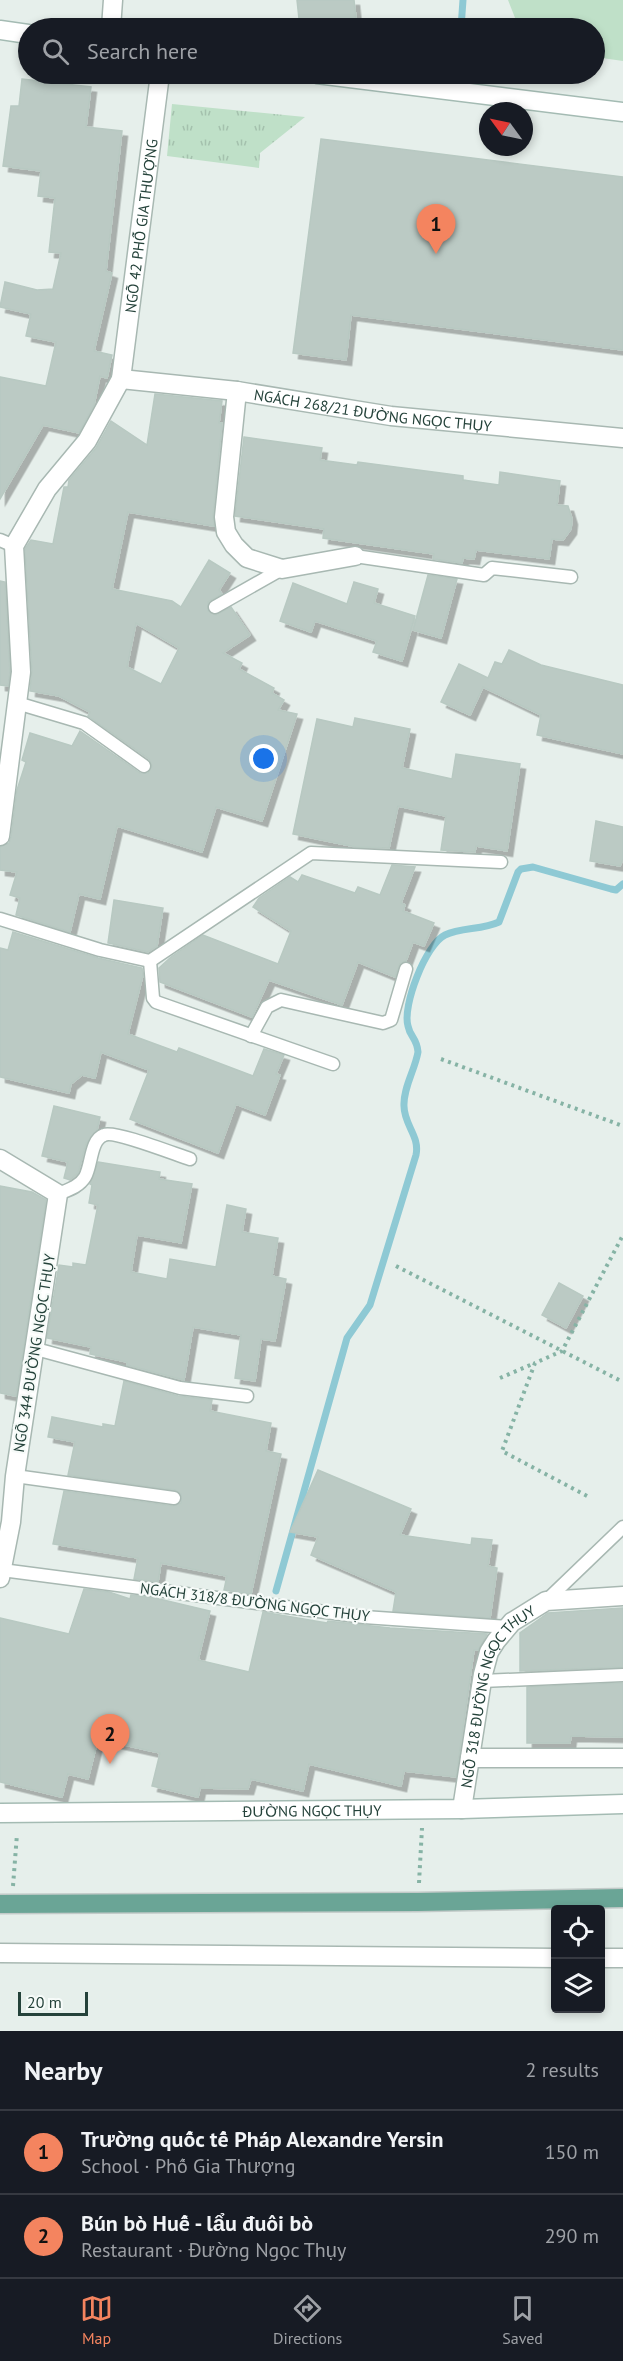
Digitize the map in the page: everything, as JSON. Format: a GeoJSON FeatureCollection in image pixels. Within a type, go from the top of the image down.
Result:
{"type":"FeatureCollection","features":[{"type":"Feature","properties":{"kind":"main road"},"geometry":{"type":"LineString","coordinates":[[6,1904],[418,1902],[623,1898]]}},
{"type":"Feature","properties":{"kind":"street"},"geometry":{"type":"LineString","coordinates":[[112,18],[113,0]]}},
{"type":"Feature","properties":{"kind":"street"},"geometry":{"type":"LineString","coordinates":[[0,30],[18,33]]}},
{"type":"Feature","properties":{"kind":"street","name":"NGÕ 42 PHỐ GIA THƯỢNG"},"geometry":{"type":"LineString","coordinates":[[121,379],[159,84]]}},
{"type":"Feature","properties":{"kind":"street"},"geometry":{"type":"LineString","coordinates":[[398,84],[623,112]]}},
{"type":"Feature","properties":{"kind":"street"},"geometry":{"type":"LineString","coordinates":[[0,836],[21,672],[7,543],[47,489],[87,441],[121,379]]}},
{"type":"Feature","properties":{"kind":"street","name":"NGÁCH 268/21 ĐƯỜNG NGỌC THỤY"},"geometry":{"type":"LineString","coordinates":[[121,379],[237,391],[391,416],[623,438]]}},
{"type":"Feature","properties":{"kind":"street"},"geometry":{"type":"LineString","coordinates":[[237,391],[224,517],[226,532],[234,545],[247,558],[282,569],[355,556]]}},
{"type":"Feature","properties":{"kind":"street"},"geometry":{"type":"LineString","coordinates":[[0,1159],[58,1194]]}},
{"type":"Feature","properties":{"kind":"street","name":"NGÕ 344 ĐƯỜNG NGỌC THỤY"},"geometry":{"type":"LineString","coordinates":[[1,1574],[11,1522],[7,1475],[36,1349],[58,1194]]}},
{"type":"Feature","properties":{"kind":"street","name":"NGÕ 318 ĐƯỜNG NGỌC THỤY"},"geometry":{"type":"LineString","coordinates":[[462,1809],[482,1681],[489,1652],[508,1627],[524,1613],[546,1601],[623,1596]]}},
{"type":"Feature","properties":{"kind":"street"},"geometry":{"type":"LineString","coordinates":[[470,1758],[623,1758]]}},
{"type":"Feature","properties":{"kind":"street","name":"ĐƯỜNG NGỌC THỤY"},"geometry":{"type":"LineString","coordinates":[[0,1813],[462,1809],[623,1804]]}},
{"type":"Feature","properties":{"kind":"street"},"geometry":{"type":"LineString","coordinates":[[0,1953],[551,1958]]}},
{"type":"Feature","properties":{"kind":"street"},"geometry":{"type":"LineString","coordinates":[[605,1958],[623,1958]]}},
{"type":"Feature","properties":{"kind":"lane"},"geometry":{"type":"LineString","coordinates":[[355,556],[484,575],[492,568],[571,577]]}},
{"type":"Feature","properties":{"kind":"lane"},"geometry":{"type":"LineString","coordinates":[[215,608],[282,569]]}},
{"type":"Feature","properties":{"kind":"lane"},"geometry":{"type":"LineString","coordinates":[[18,703],[84,723],[144,766]]}},
{"type":"Feature","properties":{"kind":"lane"},"geometry":{"type":"LineString","coordinates":[[0,919],[100,950],[150,961],[311,853],[501,862]]}},
{"type":"Feature","properties":{"kind":"lane"},"geometry":{"type":"LineString","coordinates":[[150,961],[153,998],[156,1002],[333,1064]]}},
{"type":"Feature","properties":{"kind":"lane"},"geometry":{"type":"LineString","coordinates":[[251,1036],[267,1007],[281,999],[383,1023],[391,1020],[406,969]]}},
{"type":"Feature","properties":{"kind":"lane"},"geometry":{"type":"LineString","coordinates":[[58,1194],[75,1188],[85,1177],[97,1141],[103,1135],[109,1134],[130,1139],[190,1159]]}},
{"type":"Feature","properties":{"kind":"lane"},"geometry":{"type":"LineString","coordinates":[[36,1349],[180,1388],[247,1396]]}},
{"type":"Feature","properties":{"kind":"lane"},"geometry":{"type":"LineString","coordinates":[[7,1475],[174,1498]]}},
{"type":"Feature","properties":{"kind":"lane"},"geometry":{"type":"LineString","coordinates":[[546,1601],[623,1527]]}},
{"type":"Feature","properties":{"kind":"lane","name":"NGÁCH 318/8 ĐƯỜNG NGỌC THỤY"},"geometry":{"type":"LineString","coordinates":[[1,1574],[364,1617],[508,1627]]}},
{"type":"Feature","properties":{"kind":"lane"},"geometry":{"type":"LineString","coordinates":[[482,1681],[623,1674]]}},
{"type":"Feature","properties":{"kind":"path"},"geometry":{"type":"LineString","coordinates":[[441,1059],[623,1126]]}},
{"type":"Feature","properties":{"kind":"path"},"geometry":{"type":"LineString","coordinates":[[500,1378],[562,1351],[621,1244],[623,1235]]}},
{"type":"Feature","properties":{"kind":"path"},"geometry":{"type":"LineString","coordinates":[[396,1266],[623,1382]]}},
{"type":"Feature","properties":{"kind":"path"},"geometry":{"type":"LineString","coordinates":[[535,1363],[502,1451],[587,1496]]}},
{"type":"Feature","properties":{"kind":"path"},"geometry":{"type":"LineString","coordinates":[[418,1902],[423,1809]]}},
{"type":"Feature","properties":{"kind":"path"},"geometry":{"type":"LineString","coordinates":[[6,1904],[19,1812]]}},
{"type":"Feature","properties":{"kind":"green space"},"geometry":{"type":"Polygon","coordinates":[[[508,0],[623,0],[623,61],[605,58],[605,18],[515,18],[508,0]]]}},
{"type":"Feature","properties":{"kind":"green space"},"geometry":{"type":"Polygon","coordinates":[[[172,104],[305,117],[260,153],[259,168],[167,156],[172,104]]]}},
{"type":"Feature","properties":{"kind":"building"},"geometry":{"type":"Polygon","coordinates":[[[297,0],[354,0],[356,18],[299,18],[297,0]]]}},
{"type":"Feature","properties":{"kind":"building"},"geometry":{"type":"Polygon","coordinates":[[[21,84],[65,84],[91,87],[86,127],[122,131],[106,271],[112,273],[94,351],[112,355],[107,378],[100,376],[94,405],[79,433],[43,425],[0,499],[0,377],[46,386],[56,342],[26,336],[31,314],[0,307],[5,282],[37,290],[53,289],[61,253],[49,252],[55,198],[38,196],[41,171],[3,166],[11,106],[19,106],[21,84]]]}},
{"type":"Feature","properties":{"kind":"building"},"geometry":{"type":"Polygon","coordinates":[[[321,139],[623,177],[623,350],[351,315],[346,360],[293,353],[321,139]]]}},
{"type":"Feature","properties":{"kind":"building"},"geometry":{"type":"Polygon","coordinates":[[[155,394],[222,401],[214,526],[128,512],[112,589],[172,601],[181,607],[209,560],[230,573],[219,590],[222,594],[208,602],[208,611],[216,615],[231,607],[250,635],[223,653],[242,663],[239,669],[274,688],[272,693],[284,700],[278,710],[297,714],[262,821],[216,807],[202,852],[117,826],[100,899],[79,894],[70,932],[16,915],[20,898],[10,895],[17,872],[0,870],[0,847],[9,843],[11,837],[17,790],[26,762],[22,760],[30,733],[72,746],[80,731],[140,773],[148,773],[152,766],[149,759],[88,716],[90,712],[59,696],[30,691],[32,671],[25,549],[31,540],[53,544],[64,487],[68,487],[69,480],[96,448],[111,421],[147,445],[155,394]],[[136,623],[127,667],[161,684],[179,648],[136,623]]]}},
{"type":"Feature","properties":{"kind":"building"},"geometry":{"type":"Polygon","coordinates":[[[244,437],[322,448],[320,460],[357,465],[358,462],[463,476],[463,480],[499,485],[500,472],[560,481],[557,505],[568,506],[572,519],[571,529],[563,540],[552,539],[549,559],[476,550],[474,559],[463,558],[462,563],[433,559],[434,554],[323,538],[324,529],[235,516],[244,437]]]}},
{"type":"Feature","properties":{"kind":"building"},"geometry":{"type":"Polygon","coordinates":[[[428,575],[457,579],[441,638],[413,630],[428,575]]]}},
{"type":"Feature","properties":{"kind":"building"},"geometry":{"type":"Polygon","coordinates":[[[0,581],[5,582],[10,672],[8,686],[0,685],[0,581]]]}},
{"type":"Feature","properties":{"kind":"building"},"geometry":{"type":"Polygon","coordinates":[[[354,582],[378,589],[374,603],[415,616],[402,661],[373,652],[377,641],[315,621],[311,632],[280,621],[293,583],[347,604],[354,582]]]}},
{"type":"Feature","properties":{"kind":"building"},"geometry":{"type":"Polygon","coordinates":[[[509,650],[541,665],[623,685],[623,754],[537,735],[541,715],[483,687],[470,715],[441,702],[459,664],[488,678],[495,662],[502,664],[509,650]]]}},
{"type":"Feature","properties":{"kind":"building"},"geometry":{"type":"Polygon","coordinates":[[[355,718],[410,729],[402,768],[452,779],[456,754],[520,764],[507,851],[476,846],[475,852],[441,850],[446,816],[398,806],[389,848],[356,847],[293,834],[317,719],[353,727],[355,718]]]}},
{"type":"Feature","properties":{"kind":"building"},"geometry":{"type":"Polygon","coordinates":[[[596,821],[623,827],[623,859],[620,866],[590,861],[596,821]]]}},
{"type":"Feature","properties":{"kind":"building"},"geometry":{"type":"Polygon","coordinates":[[[392,865],[415,867],[401,903],[405,905],[403,911],[434,923],[424,946],[413,942],[406,961],[400,963],[395,977],[358,962],[342,1005],[269,980],[252,1017],[160,982],[159,968],[203,935],[278,964],[291,931],[253,907],[259,898],[290,877],[298,882],[302,875],[355,893],[358,887],[380,895],[392,865]]]}},
{"type":"Feature","properties":{"kind":"building"},"geometry":{"type":"Polygon","coordinates":[[[114,900],[163,908],[157,946],[148,952],[108,943],[114,900]]]}},
{"type":"Feature","properties":{"kind":"building"},"geometry":{"type":"Polygon","coordinates":[[[13,932],[98,958],[142,968],[143,975],[128,1034],[177,1052],[179,1048],[253,1076],[264,1049],[284,1055],[276,1074],[280,1075],[265,1115],[236,1104],[218,1153],[130,1119],[149,1070],[101,1052],[95,1078],[82,1075],[71,1084],[69,1093],[0,1077],[0,948],[8,950],[13,932]]]}},
{"type":"Feature","properties":{"kind":"building"},"geometry":{"type":"Polygon","coordinates":[[[54,1106],[100,1117],[97,1130],[86,1144],[78,1173],[70,1180],[64,1178],[68,1162],[42,1156],[54,1106]]]}},
{"type":"Feature","properties":{"kind":"building"},"geometry":{"type":"Polygon","coordinates":[[[98,1162],[160,1172],[159,1179],[192,1184],[181,1243],[137,1235],[131,1272],[167,1279],[170,1259],[216,1267],[227,1205],[246,1209],[242,1232],[278,1238],[272,1276],[286,1279],[275,1341],[261,1339],[255,1381],[235,1378],[241,1335],[193,1327],[184,1380],[127,1365],[127,1362],[90,1354],[91,1347],[47,1338],[59,1265],[73,1267],[73,1263],[86,1265],[98,1205],[89,1203],[92,1185],[90,1184],[98,1162]]]}},
{"type":"Feature","properties":{"kind":"building"},"geometry":{"type":"Polygon","coordinates":[[[0,1186],[32,1192],[46,1200],[16,1396],[0,1393],[0,1186]]]}},
{"type":"Feature","properties":{"kind":"building"},"geometry":{"type":"Polygon","coordinates":[[[559,1283],[583,1296],[566,1328],[542,1315],[559,1283]]]}},
{"type":"Feature","properties":{"kind":"building"},"geometry":{"type":"Polygon","coordinates":[[[124,1381],[178,1396],[212,1400],[210,1411],[271,1423],[266,1451],[281,1454],[251,1594],[224,1590],[227,1576],[161,1563],[158,1582],[134,1579],[138,1558],[53,1544],[64,1491],[173,1506],[181,1503],[181,1494],[175,1490],[68,1475],[75,1442],[48,1437],[52,1417],[103,1427],[103,1424],[115,1426],[124,1381]]]}},
{"type":"Feature","properties":{"kind":"building"},"geometry":{"type":"Polygon","coordinates":[[[318,1470],[411,1509],[400,1535],[471,1545],[472,1538],[492,1540],[488,1566],[497,1568],[490,1618],[393,1611],[396,1592],[311,1555],[318,1537],[290,1532],[318,1470]]]}},
{"type":"Feature","properties":{"kind":"building"},"geometry":{"type":"Polygon","coordinates":[[[84,1589],[109,1592],[130,1599],[131,1595],[155,1598],[210,1611],[198,1660],[249,1672],[263,1612],[327,1623],[328,1621],[390,1628],[487,1634],[478,1650],[474,1650],[456,1777],[404,1771],[401,1786],[309,1764],[303,1791],[251,1779],[248,1789],[200,1788],[198,1797],[152,1786],[160,1753],[98,1739],[88,1779],[68,1774],[62,1797],[0,1782],[0,1618],[69,1634],[84,1589]]]}},
{"type":"Feature","properties":{"kind":"building"},"geometry":{"type":"Polygon","coordinates":[[[623,1608],[623,1667],[520,1671],[520,1633],[548,1613],[623,1608]]]}},
{"type":"Feature","properties":{"kind":"building"},"geometry":{"type":"Polygon","coordinates":[[[623,1683],[623,1737],[571,1736],[570,1743],[527,1743],[527,1687],[623,1683]]]}},
{"type":"Feature","properties":{"kind":"waterway"},"geometry":{"type":"LineString","coordinates":[[462,18],[463,0]]}},
{"type":"Feature","properties":{"kind":"waterway"},"geometry":{"type":"LineString","coordinates":[[276,1591],[347,1338],[370,1305],[416,1155],[416,1142],[406,1119],[404,1099],[418,1052],[409,1030],[407,1017],[412,991],[423,962],[430,950],[445,935],[499,922],[521,869],[533,867],[616,890],[623,884]]}},
{"type":"Feature","properties":{"kind":"place","name":"Trường quốc tế Pháp Alexandre Yersin"},"geometry":{"type":"Point","coordinates":[436,254]}},
{"type":"Feature","properties":{"kind":"place","name":"Bún bò Huế - lẩu đuôi bò"},"geometry":{"type":"Point","coordinates":[110,1764]}}]}
